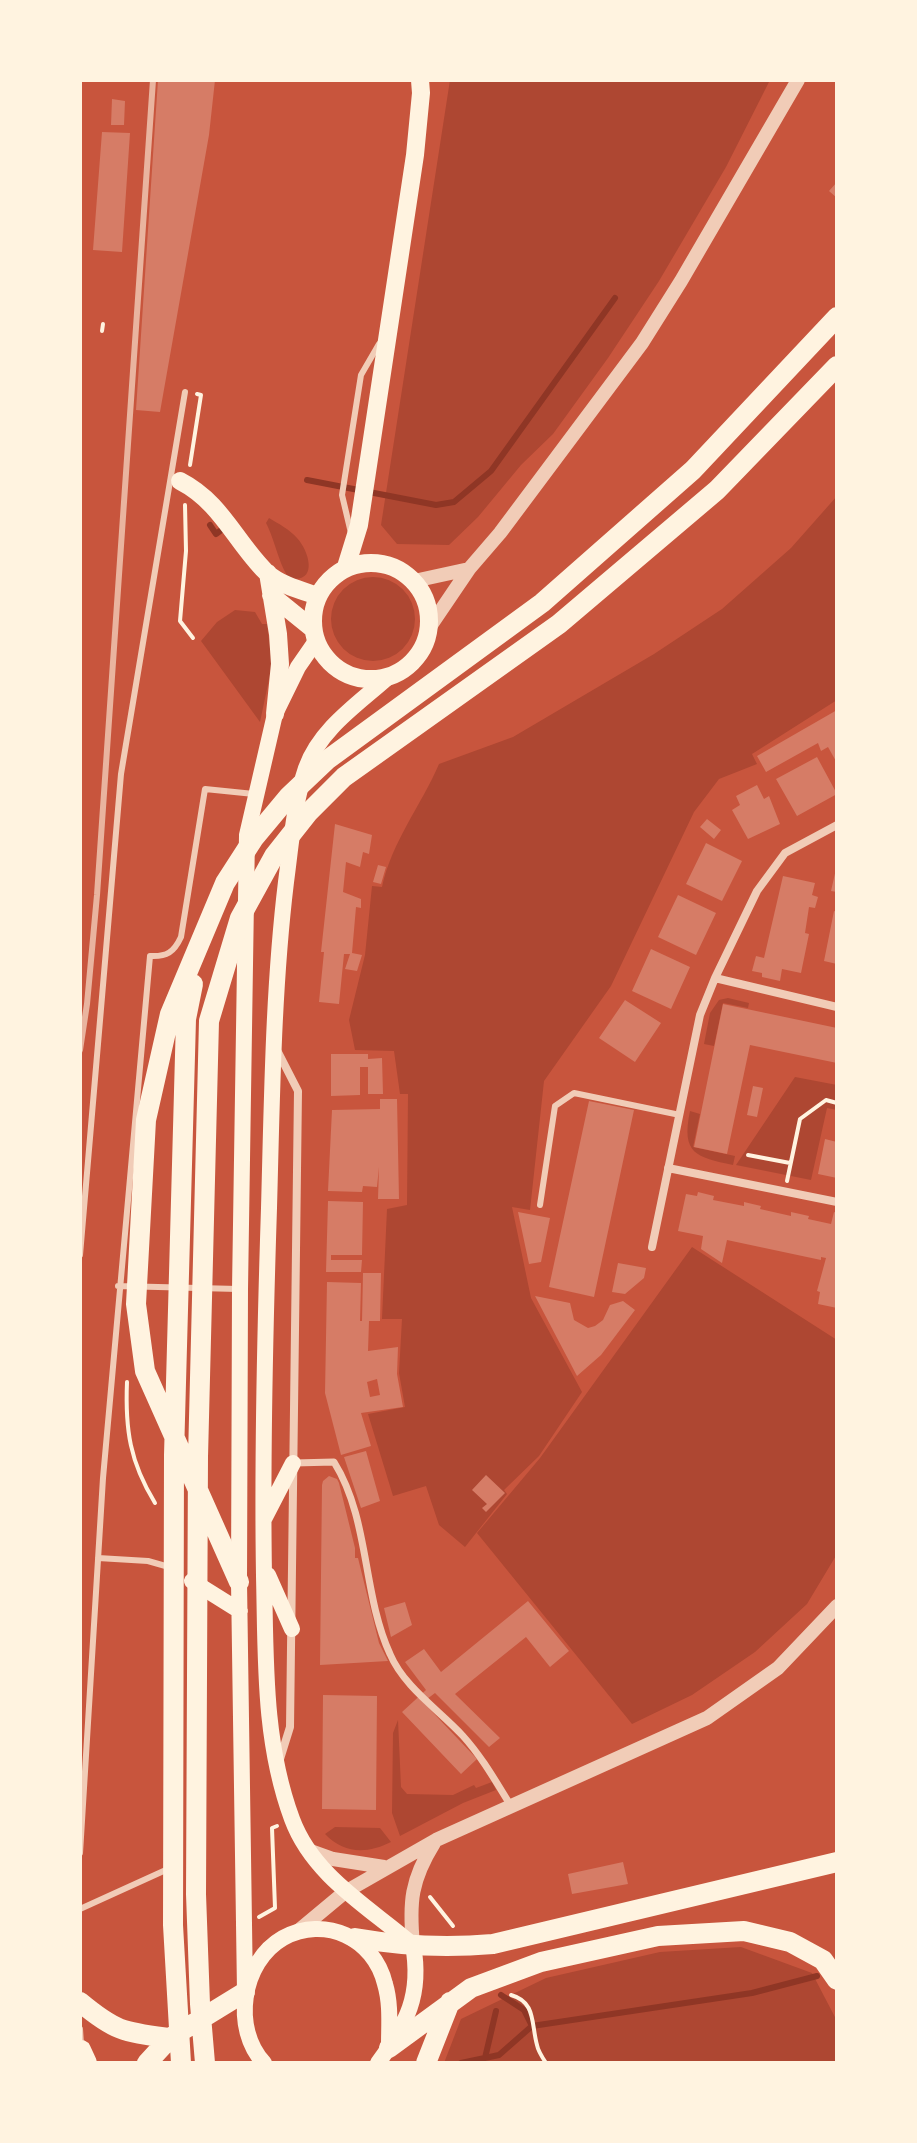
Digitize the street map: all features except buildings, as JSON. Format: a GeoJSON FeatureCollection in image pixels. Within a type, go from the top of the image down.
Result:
{"type":"FeatureCollection","features":[{"type":"Feature","properties":{"kind":"highway"},"geometry":{"type":"LineString","coordinates":[[239,1582],[145,1371],[136,1304],[146,1120],[170,1014],[225,883],[254,838],[289,796],[327,760],[542,603],[693,470],[837,317]]}},
{"type":"Feature","properties":{"kind":"highway"},"geometry":{"type":"LineString","coordinates":[[205,2063],[196,1894],[198,1457],[209,1021],[240,918],[274,856],[308,813],[344,777],[559,624],[717,490],[837,366]]}},
{"type":"Feature","properties":{"kind":"highway"},"geometry":{"type":"LineString","coordinates":[[181,2063],[173,1925],[174,1455],[186,1019],[202,941]]}},
{"type":"Feature","properties":{"kind":"highway"},"geometry":{"type":"LineString","coordinates":[[355,1938],[457,1947],[493,1944],[837,1862]]}},
{"type":"Feature","properties":{"kind":"highway"},"geometry":{"type":"LineString","coordinates":[[385,2058],[471,1988],[541,1962],[658,1936],[744,1931],[790,1942],[823,1960],[837,1980]]}},
{"type":"Feature","properties":{"kind":"highway"},"geometry":{"type":"LineString","coordinates":[[147,2063],[170,2038],[245,1992]]}},
{"type":"Feature","properties":{"kind":"highway"},"geometry":{"type":"LineString","coordinates":[[80,2002],[106,2024],[126,2033],[170,2038]]}},
{"type":"Feature","properties":{"kind":"highway"},"geometry":{"type":"LineString","coordinates":[[426,2063],[450,2002]]}},
{"type":"Feature","properties":{"kind":"highway"},"geometry":{"type":"LineString","coordinates":[[81,2050],[85,2063]]}},
{"type":"Feature","properties":{"kind":"main road"},"geometry":{"type":"LineString","coordinates":[[346,567],[415,155],[420,80]]}},
{"type":"Feature","properties":{"kind":"main road"},"geometry":{"type":"LineString","coordinates":[[185,474],[268,573],[288,586],[318,596]]}},
{"type":"Feature","properties":{"kind":"main road"},"geometry":{"type":"LineString","coordinates":[[354,521],[375,563]]}},
{"type":"Feature","properties":{"kind":"main road"},"geometry":{"type":"LineString","coordinates":[[275,714],[314,635],[313,612],[325,583],[346,567],[375,563],[401,571],[414,581],[429,611],[425,644],[402,671],[387,678],[321,738],[306,768],[291,841],[273,1044],[265,1352],[263,1520],[267,1702],[277,1768],[292,1820],[308,1850],[345,1892],[413,1945],[417,1966],[416,1991],[407,2017],[385,2058]]}},
{"type":"Feature","properties":{"kind":"main road"},"geometry":{"type":"LineString","coordinates":[[249,2063],[245,2014],[239,1582],[240,1289],[247,835],[275,714],[280,664],[268,573]]}},
{"type":"Feature","properties":{"kind":"main road"},"geometry":{"type":"LineString","coordinates":[[271,595],[314,635],[324,656],[337,669],[352,677],[369,680],[387,678]]}},
{"type":"Feature","properties":{"kind":"main road"},"geometry":{"type":"LineString","coordinates":[[263,1520],[293,1463]]}},
{"type":"Feature","properties":{"kind":"main road"},"geometry":{"type":"LineString","coordinates":[[264,1566],[292,1629]]}},
{"type":"Feature","properties":{"kind":"main road"},"geometry":{"type":"LineString","coordinates":[[192,1581],[240,1611]]}},
{"type":"Feature","properties":{"kind":"main road"},"geometry":{"type":"LineString","coordinates":[[245,1992],[257,1965],[280,1940],[297,1932],[324,1930],[355,1938],[376,1961],[385,1981],[389,2002],[385,2058]]}},
{"type":"Feature","properties":{"kind":"main road"},"geometry":{"type":"LineString","coordinates":[[249,2037],[264,2063]]}},
{"type":"Feature","properties":{"kind":"street"},"geometry":{"type":"LineString","coordinates":[[429,628],[469,569],[500,533],[642,343],[798,80]]}},
{"type":"Feature","properties":{"kind":"street"},"geometry":{"type":"LineString","coordinates":[[414,581],[469,569]]}},
{"type":"Feature","properties":{"kind":"street"},"geometry":{"type":"LineString","coordinates":[[652,1247],[700,1015],[715,978],[757,891],[785,853],[837,825]]}},
{"type":"Feature","properties":{"kind":"street"},"geometry":{"type":"LineString","coordinates":[[715,978],[837,1007]]}},
{"type":"Feature","properties":{"kind":"street"},"geometry":{"type":"LineString","coordinates":[[273,1044],[298,1091],[290,1727],[277,1768]]}},
{"type":"Feature","properties":{"kind":"street"},"geometry":{"type":"LineString","coordinates":[[668,1168],[837,1202]]}},
{"type":"Feature","properties":{"kind":"street"},"geometry":{"type":"LineString","coordinates":[[293,1463],[334,1462],[352,1497],[378,1621],[390,1656],[413,1686],[464,1737],[511,1806]]}},
{"type":"Feature","properties":{"kind":"street"},"geometry":{"type":"LineString","coordinates":[[297,1932],[345,1892],[436,1840],[707,1718],[778,1668],[836,1609]]}},
{"type":"Feature","properties":{"kind":"street"},"geometry":{"type":"LineString","coordinates":[[413,1945],[410,1914],[412,1887],[436,1840]]}},
{"type":"Feature","properties":{"kind":"street"},"geometry":{"type":"LineString","coordinates":[[308,1850],[333,1859],[384,1868]]}},
{"type":"Feature","properties":{"kind":"lane"},"geometry":{"type":"LineString","coordinates":[[80,1255],[121,774],[185,392]]}},
{"type":"Feature","properties":{"kind":"lane"},"geometry":{"type":"LineString","coordinates":[[80,1853],[118,1286],[150,956],[161,956],[174,950],[181,937],[205,789],[256,794]]}},
{"type":"Feature","properties":{"kind":"lane"},"geometry":{"type":"LineString","coordinates":[[540,1205],[555,1106],[574,1093],[680,1115]]}},
{"type":"Feature","properties":{"kind":"lane"},"geometry":{"type":"LineString","coordinates":[[118,1286],[240,1289]]}},
{"type":"Feature","properties":{"kind":"lane"},"geometry":{"type":"LineString","coordinates":[[80,1909],[152,1877],[185,1859],[190,1851],[192,1581],[169,1566],[148,1561],[98,1558]]}},
{"type":"Feature","properties":{"kind":"lane"},"geometry":{"type":"LineString","coordinates":[[80,2029],[81,2050]]}},
{"type":"Feature","properties":{"kind":"path"},"geometry":{"type":"LineString","coordinates":[[102,331],[103,324]]}},
{"type":"Feature","properties":{"kind":"path"},"geometry":{"type":"LineString","coordinates":[[185,474],[201,395]]}},
{"type":"Feature","properties":{"kind":"path"},"geometry":{"type":"LineString","coordinates":[[185,502],[186,551],[180,621],[193,638]]}},
{"type":"Feature","properties":{"kind":"path"},"geometry":{"type":"LineString","coordinates":[[788,1177],[800,1119],[826,1100],[837,1103]]}},
{"type":"Feature","properties":{"kind":"path"},"geometry":{"type":"LineString","coordinates":[[748,1155],[790,1163]]}},
{"type":"Feature","properties":{"kind":"path"},"geometry":{"type":"LineString","coordinates":[[424,1890],[453,1926]]}},
{"type":"Feature","properties":{"kind":"path"},"geometry":{"type":"LineString","coordinates":[[503,1993],[525,2000],[532,2016],[537,2048],[546,2063]]}},
{"type":"Feature","properties":{"kind":"shaded area"},"geometry":{"type":"Polygon","coordinates":[[[450,80],[770,80],[726,167],[659,281],[553,434],[449,545],[397,544],[381,525],[450,80]]]}},
{"type":"Feature","properties":{"kind":"shaded area"},"geometry":{"type":"Polygon","coordinates":[[[837,496],[837,700],[752,754],[757,764],[719,779],[694,812],[611,986],[544,1081],[530,1210],[512,1207],[531,1298],[582,1392],[539,1456],[504,1490],[507,1494],[465,1547],[439,1525],[426,1486],[393,1496],[368,1414],[405,1407],[399,1373],[402,1319],[382,1319],[387,1209],[407,1205],[408,1094],[400,1094],[394,1051],[355,1050],[349,1020],[365,955],[372,886],[382,887],[393,854],[439,764],[513,737],[654,654],[722,609],[791,548],[837,496]]]}},
{"type":"Feature","properties":{"kind":"shaded area"},"geometry":{"type":"Polygon","coordinates":[[[269,518],[291,532],[302,544],[309,566],[304,576],[289,578],[266,523],[269,518]]]}},
{"type":"Feature","properties":{"kind":"shaded area"},"geometry":{"type":"Polygon","coordinates":[[[373,577],[389,580],[403,589],[412,603],[415,619],[412,635],[403,649],[389,658],[373,661],[357,658],[343,649],[334,635],[331,619],[334,603],[343,589],[357,580],[373,577]]]}},
{"type":"Feature","properties":{"kind":"shaded area"},"geometry":{"type":"Polygon","coordinates":[[[235,610],[255,612],[262,624],[267,624],[272,665],[260,722],[201,641],[217,622],[235,610]]]}},
{"type":"Feature","properties":{"kind":"shaded area"},"geometry":{"type":"Polygon","coordinates":[[[728,998],[749,1003],[748,1008],[723,1003],[714,1046],[704,1044],[710,1013],[719,1000],[728,998]]]}},
{"type":"Feature","properties":{"kind":"shaded area"},"geometry":{"type":"Polygon","coordinates":[[[795,1077],[837,1085],[837,1110],[827,1108],[811,1180],[736,1165],[795,1077]]]}},
{"type":"Feature","properties":{"kind":"shaded area"},"geometry":{"type":"Polygon","coordinates":[[[690,1111],[700,1114],[693,1147],[735,1156],[733,1165],[709,1159],[694,1151],[688,1136],[690,1111]]]}},
{"type":"Feature","properties":{"kind":"shaded area"},"geometry":{"type":"Polygon","coordinates":[[[692,1247],[837,1340],[837,1554],[807,1604],[755,1652],[692,1695],[632,1724],[477,1533],[540,1458],[692,1247]]]}},
{"type":"Feature","properties":{"kind":"shaded area"},"geometry":{"type":"Polygon","coordinates":[[[398,1720],[401,1787],[407,1794],[453,1795],[474,1785],[476,1788],[492,1782],[496,1790],[463,1803],[400,1836],[392,1813],[393,1733],[398,1720]]]}},
{"type":"Feature","properties":{"kind":"shaded area"},"geometry":{"type":"Polygon","coordinates":[[[335,1827],[380,1828],[391,1842],[373,1849],[348,1848],[325,1834],[335,1827]]]}},
{"type":"Feature","properties":{"kind":"shaded area"},"geometry":{"type":"Polygon","coordinates":[[[741,1947],[812,1973],[837,2021],[837,2063],[444,2063],[461,2019],[546,1978],[660,1952],[741,1947]]]}},
{"type":"Feature","properties":{"kind":"waterway"},"geometry":{"type":"LineString","coordinates":[[307,480],[436,505],[454,502],[491,471],[615,298]]}},
{"type":"Feature","properties":{"kind":"waterway"},"geometry":{"type":"LineString","coordinates":[[210,525],[216,534],[220,531]]}},
{"type":"Feature","properties":{"kind":"waterway"},"geometry":{"type":"LineString","coordinates":[[532,2026],[752,1993],[817,1976]]}},
{"type":"Feature","properties":{"kind":"waterway"},"geometry":{"type":"LineString","coordinates":[[461,2063],[499,2055],[532,2026],[524,2010],[501,1995]]}},
{"type":"Feature","properties":{"kind":"waterway"},"geometry":{"type":"LineString","coordinates":[[485,2058],[496,2011]]}},
{"type":"Feature","properties":{"kind":"railway"},"geometry":{"type":"LineString","coordinates":[[80,1050],[97,895],[153,80]]}}]}
